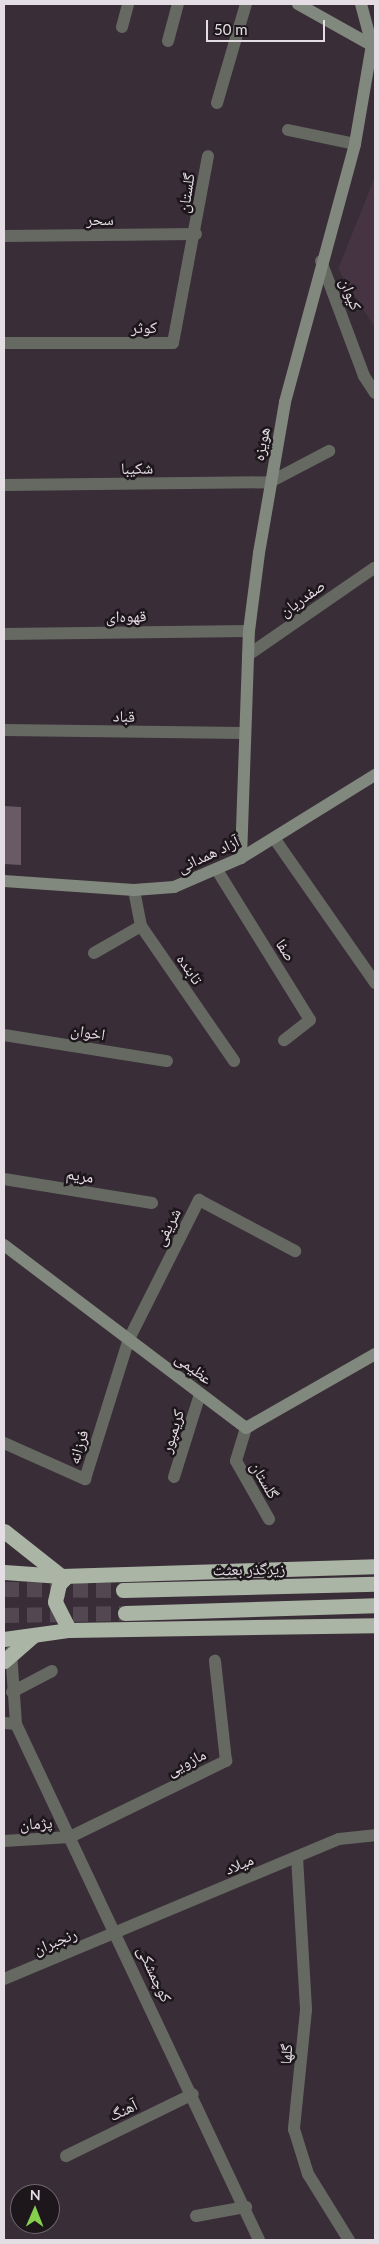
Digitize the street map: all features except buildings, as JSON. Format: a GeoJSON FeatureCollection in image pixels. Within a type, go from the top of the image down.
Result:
{"type":"FeatureCollection","features":[{"type":"Feature","properties":{"kind":"highway"},"geometry":{"type":"LineString","coordinates":[[4,1531],[64,1576]]}},
{"type":"Feature","properties":{"kind":"highway"},"geometry":{"type":"LineString","coordinates":[[4,1572],[64,1576],[375,1566]]}},
{"type":"Feature","properties":{"kind":"highway"},"geometry":{"type":"LineString","coordinates":[[64,1576],[59,1584],[55,1602],[69,1630]]}},
{"type":"Feature","properties":{"kind":"highway","name":"زیرگذر بعثت"},"geometry":{"type":"LineString","coordinates":[[123,1590],[375,1584]]}},
{"type":"Feature","properties":{"kind":"highway"},"geometry":{"type":"LineString","coordinates":[[125,1613],[375,1605]]}},
{"type":"Feature","properties":{"kind":"highway"},"geometry":{"type":"LineString","coordinates":[[6,1650],[39,1632],[375,1625]]}},
{"type":"Feature","properties":{"kind":"street"},"geometry":{"type":"LineString","coordinates":[[122,27],[128,4]]}},
{"type":"Feature","properties":{"kind":"street"},"geometry":{"type":"LineString","coordinates":[[168,40],[178,4]]}},
{"type":"Feature","properties":{"kind":"street"},"geometry":{"type":"LineString","coordinates":[[217,103],[246,4]]}},
{"type":"Feature","properties":{"kind":"street"},"geometry":{"type":"LineString","coordinates":[[298,4],[373,46]]}},
{"type":"Feature","properties":{"kind":"street"},"geometry":{"type":"LineString","coordinates":[[361,4],[373,46]]}},
{"type":"Feature","properties":{"kind":"street","name":"هویزه"},"geometry":{"type":"LineString","coordinates":[[240,858],[243,733],[249,631],[270,482],[321,261],[355,144],[373,46]]}},
{"type":"Feature","properties":{"kind":"street"},"geometry":{"type":"LineString","coordinates":[[288,130],[355,144]]}},
{"type":"Feature","properties":{"kind":"street","name":"گلستان"},"geometry":{"type":"LineString","coordinates":[[196,234],[208,156]]}},
{"type":"Feature","properties":{"kind":"street","name":"سحر"},"geometry":{"type":"LineString","coordinates":[[4,236],[196,234]]}},
{"type":"Feature","properties":{"kind":"street","name":"کوثر"},"geometry":{"type":"LineString","coordinates":[[4,343],[173,343],[196,234]]}},
{"type":"Feature","properties":{"kind":"street","name":"کیوان"},"geometry":{"type":"LineString","coordinates":[[321,261],[370,373],[375,393]]}},
{"type":"Feature","properties":{"kind":"street"},"geometry":{"type":"LineString","coordinates":[[270,482],[329,450]]}},
{"type":"Feature","properties":{"kind":"street","name":"شکیبا"},"geometry":{"type":"LineString","coordinates":[[4,485],[270,482]]}},
{"type":"Feature","properties":{"kind":"street","name":"صفدریان"},"geometry":{"type":"LineString","coordinates":[[248,655],[374,568]]}},
{"type":"Feature","properties":{"kind":"street","name":"قهوه‌ای"},"geometry":{"type":"LineString","coordinates":[[4,634],[249,631]]}},
{"type":"Feature","properties":{"kind":"street","name":"قباد"},"geometry":{"type":"LineString","coordinates":[[4,730],[243,733]]}},
{"type":"Feature","properties":{"kind":"street","name":"آزاد همدانی"},"geometry":{"type":"LineString","coordinates":[[4,881],[134,890],[174,887],[217,870],[240,858],[375,775]]}},
{"type":"Feature","properties":{"kind":"street"},"geometry":{"type":"LineString","coordinates":[[274,838],[375,983]]}},
{"type":"Feature","properties":{"kind":"street","name":"صفا"},"geometry":{"type":"LineString","coordinates":[[217,870],[310,1020],[284,1040]]}},
{"type":"Feature","properties":{"kind":"street","name":"تابنده"},"geometry":{"type":"LineString","coordinates":[[134,890],[141,926],[234,1061]]}},
{"type":"Feature","properties":{"kind":"street"},"geometry":{"type":"LineString","coordinates":[[94,952],[141,926]]}},
{"type":"Feature","properties":{"kind":"street","name":"اخوان"},"geometry":{"type":"LineString","coordinates":[[4,1035],[167,1061]]}},
{"type":"Feature","properties":{"kind":"street","name":"مریم"},"geometry":{"type":"LineString","coordinates":[[4,1179],[152,1203]]}},
{"type":"Feature","properties":{"kind":"street","name":"شریفی"},"geometry":{"type":"LineString","coordinates":[[128,1339],[199,1200],[295,1251]]}},
{"type":"Feature","properties":{"kind":"street","name":"عظیمی"},"geometry":{"type":"LineString","coordinates":[[4,1245],[246,1428]]}},
{"type":"Feature","properties":{"kind":"street","name":"فرزانه"},"geometry":{"type":"LineString","coordinates":[[4,1443],[85,1479],[128,1339]]}},
{"type":"Feature","properties":{"kind":"street"},"geometry":{"type":"LineString","coordinates":[[246,1428],[375,1354]]}},
{"type":"Feature","properties":{"kind":"street","name":"کریمپور"},"geometry":{"type":"LineString","coordinates":[[174,1477],[200,1394]]}},
{"type":"Feature","properties":{"kind":"street","name":"گلستان"},"geometry":{"type":"LineString","coordinates":[[246,1428],[236,1461],[270,1519]]}},
{"type":"Feature","properties":{"kind":"street","name":"کوچمشکی"},"geometry":{"type":"LineString","coordinates":[[6,1650],[12,1692],[10,1723],[118,1933],[246,2207],[259,2240]]}},
{"type":"Feature","properties":{"kind":"street","name":"مازویی"},"geometry":{"type":"LineString","coordinates":[[70,1837],[226,1761],[215,1661]]}},
{"type":"Feature","properties":{"kind":"street"},"geometry":{"type":"LineString","coordinates":[[12,1692],[52,1672]]}},
{"type":"Feature","properties":{"kind":"street","name":"میلاد"},"geometry":{"type":"LineString","coordinates":[[118,1933],[339,1839],[375,1835]]}},
{"type":"Feature","properties":{"kind":"street","name":"پژمان"},"geometry":{"type":"LineString","coordinates":[[4,1841],[70,1837]]}},
{"type":"Feature","properties":{"kind":"street","name":"گلها"},"geometry":{"type":"LineString","coordinates":[[297,1857],[306,2010],[294,2129],[308,2174],[349,2240]]}},
{"type":"Feature","properties":{"kind":"street","name":"رنجبران"},"geometry":{"type":"LineString","coordinates":[[4,1979],[118,1933]]}},
{"type":"Feature","properties":{"kind":"street","name":"آهنگ"},"geometry":{"type":"LineString","coordinates":[[66,2156],[194,2094]]}},
{"type":"Feature","properties":{"kind":"street"},"geometry":{"type":"LineString","coordinates":[[196,2216],[246,2207]]}},
{"type":"Feature","properties":{"kind":"shaded area"},"geometry":{"type":"Polygon","coordinates":[[[375,177],[375,328],[338,269],[375,177]]]}},
{"type":"Feature","properties":{"kind":"tunnel"},"geometry":{"type":"LineString","coordinates":[[4,1589],[123,1590]]}},
{"type":"Feature","properties":{"kind":"tunnel"},"geometry":{"type":"LineString","coordinates":[[4,1615],[125,1613]]}}]}
